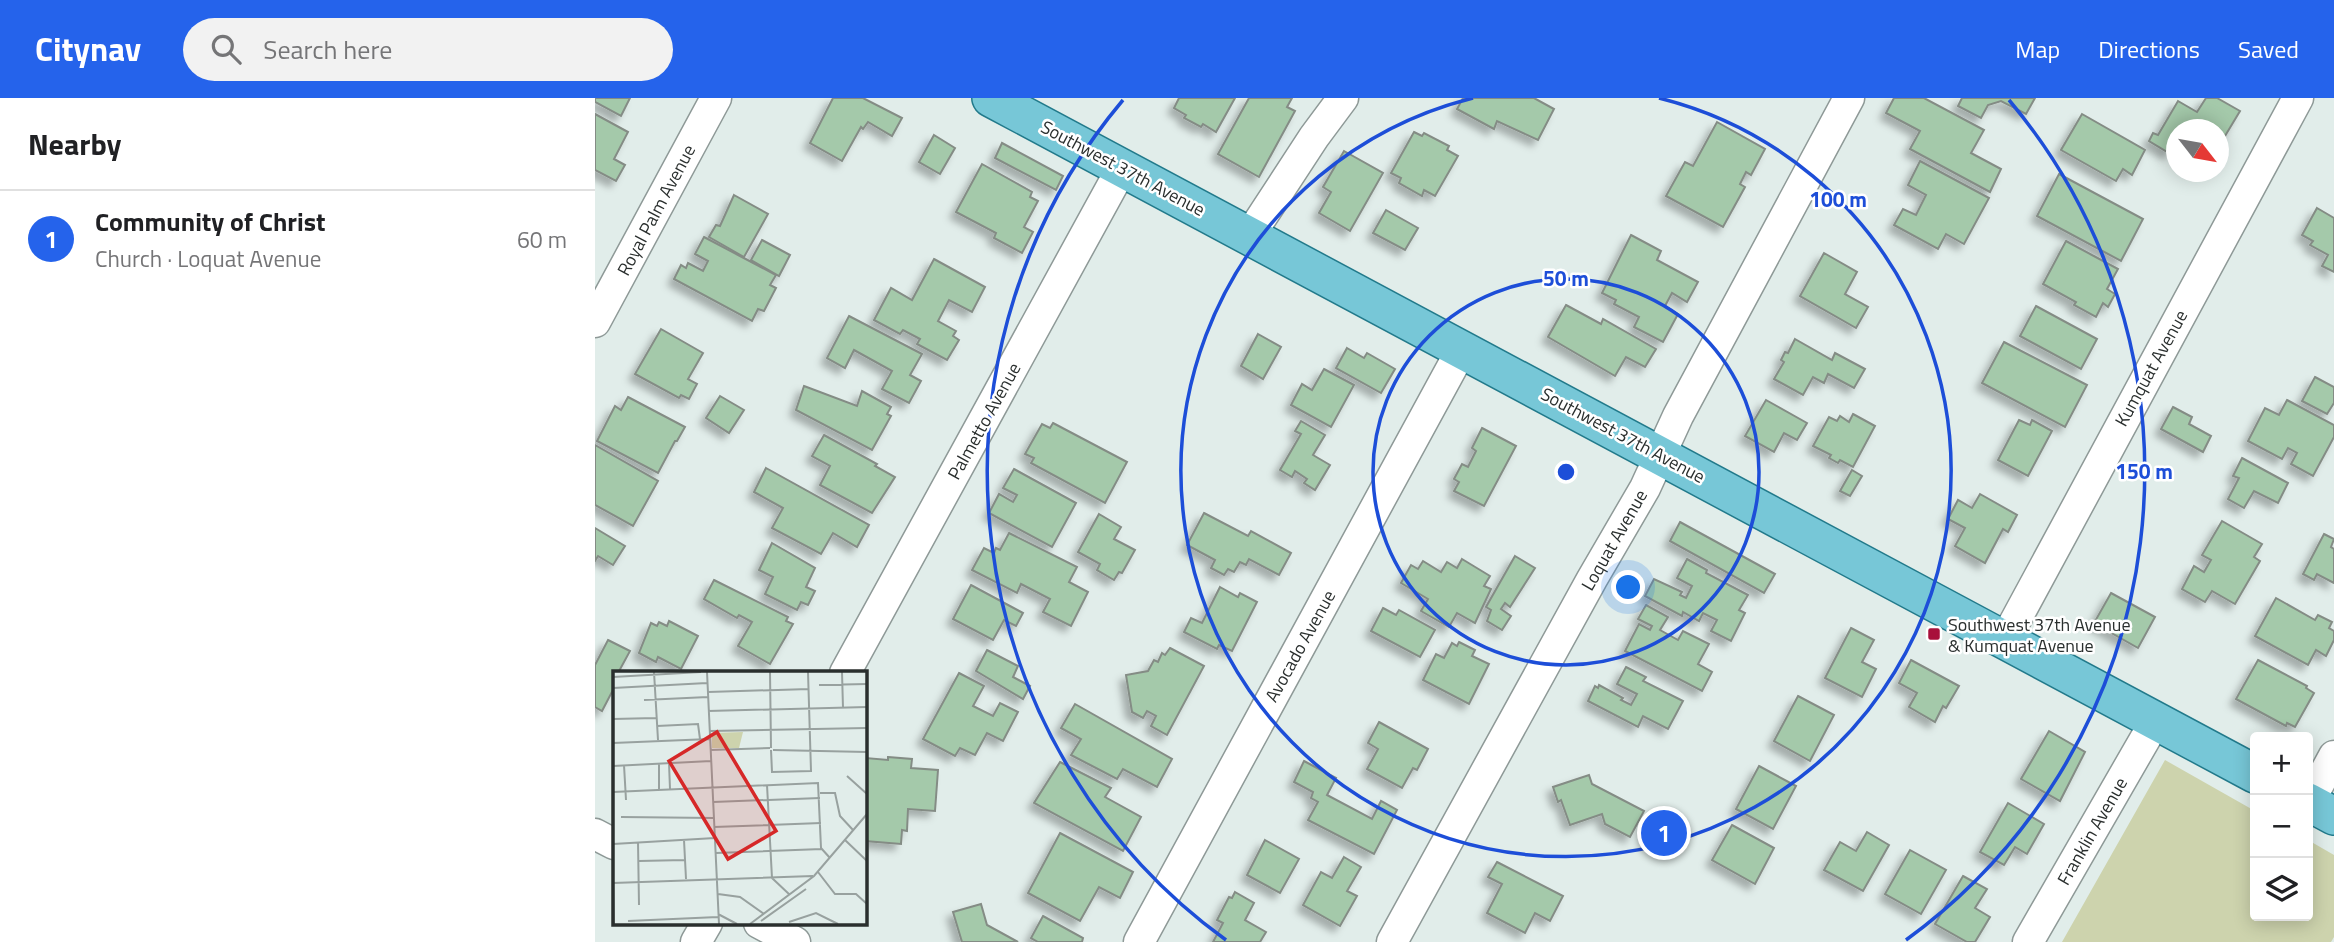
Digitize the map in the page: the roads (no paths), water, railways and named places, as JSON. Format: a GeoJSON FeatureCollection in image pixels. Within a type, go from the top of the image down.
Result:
{"type":"FeatureCollection","features":[{"type":"Feature","properties":{"kind":"main road","name":"Southwest 37th Avenue"},"geometry":{"type":"LineString","coordinates":[[991,98],[2250,771]]}},
{"type":"Feature","properties":{"kind":"street","name":"Royal Palm Avenue"},"geometry":{"type":"LineString","coordinates":[[595,322],[716,98]]}},
{"type":"Feature","properties":{"kind":"street"},"geometry":{"type":"LineString","coordinates":[[1250,235],[1343,98]]}},
{"type":"Feature","properties":{"kind":"street","name":"Loquat Avenue"},"geometry":{"type":"LineString","coordinates":[[1392,942],[1645,488],[1678,416],[1849,98]]}},
{"type":"Feature","properties":{"kind":"street","name":"Kumquat Avenue"},"geometry":{"type":"LineString","coordinates":[[2005,640],[2298,98]]}},
{"type":"Feature","properties":{"kind":"street","name":"Palmetto Avenue"},"geometry":{"type":"LineString","coordinates":[[846,671],[1122,169]]}},
{"type":"Feature","properties":{"kind":"street","name":"Avocado Avenue"},"geometry":{"type":"LineString","coordinates":[[1139,942],[1462,349]]}},
{"type":"Feature","properties":{"kind":"street","name":"Franklin Avenue"},"geometry":{"type":"LineString","coordinates":[[2028,942],[2156,720]]}},
{"type":"Feature","properties":{"kind":"street"},"geometry":{"type":"LineString","coordinates":[[2317,807],[2334,756]]}},
{"type":"Feature","properties":{"kind":"street"},"geometry":{"type":"LineString","coordinates":[[595,834],[613,843]]}},
{"type":"Feature","properties":{"kind":"street"},"geometry":{"type":"LineString","coordinates":[[696,942],[706,925]]}},
{"type":"Feature","properties":{"kind":"street"},"geometry":{"type":"LineString","coordinates":[[763,925],[795,942]]}},
{"type":"Feature","properties":{"kind":"place","name":"Southwest 37th Avenue & Kumquat Avenue"},"geometry":{"type":"Point","coordinates":[1934,634]}},
{"type":"Feature","properties":{"kind":"place","name":"Community of Christ"},"geometry":{"type":"Point","coordinates":[1664,833]}}]}
